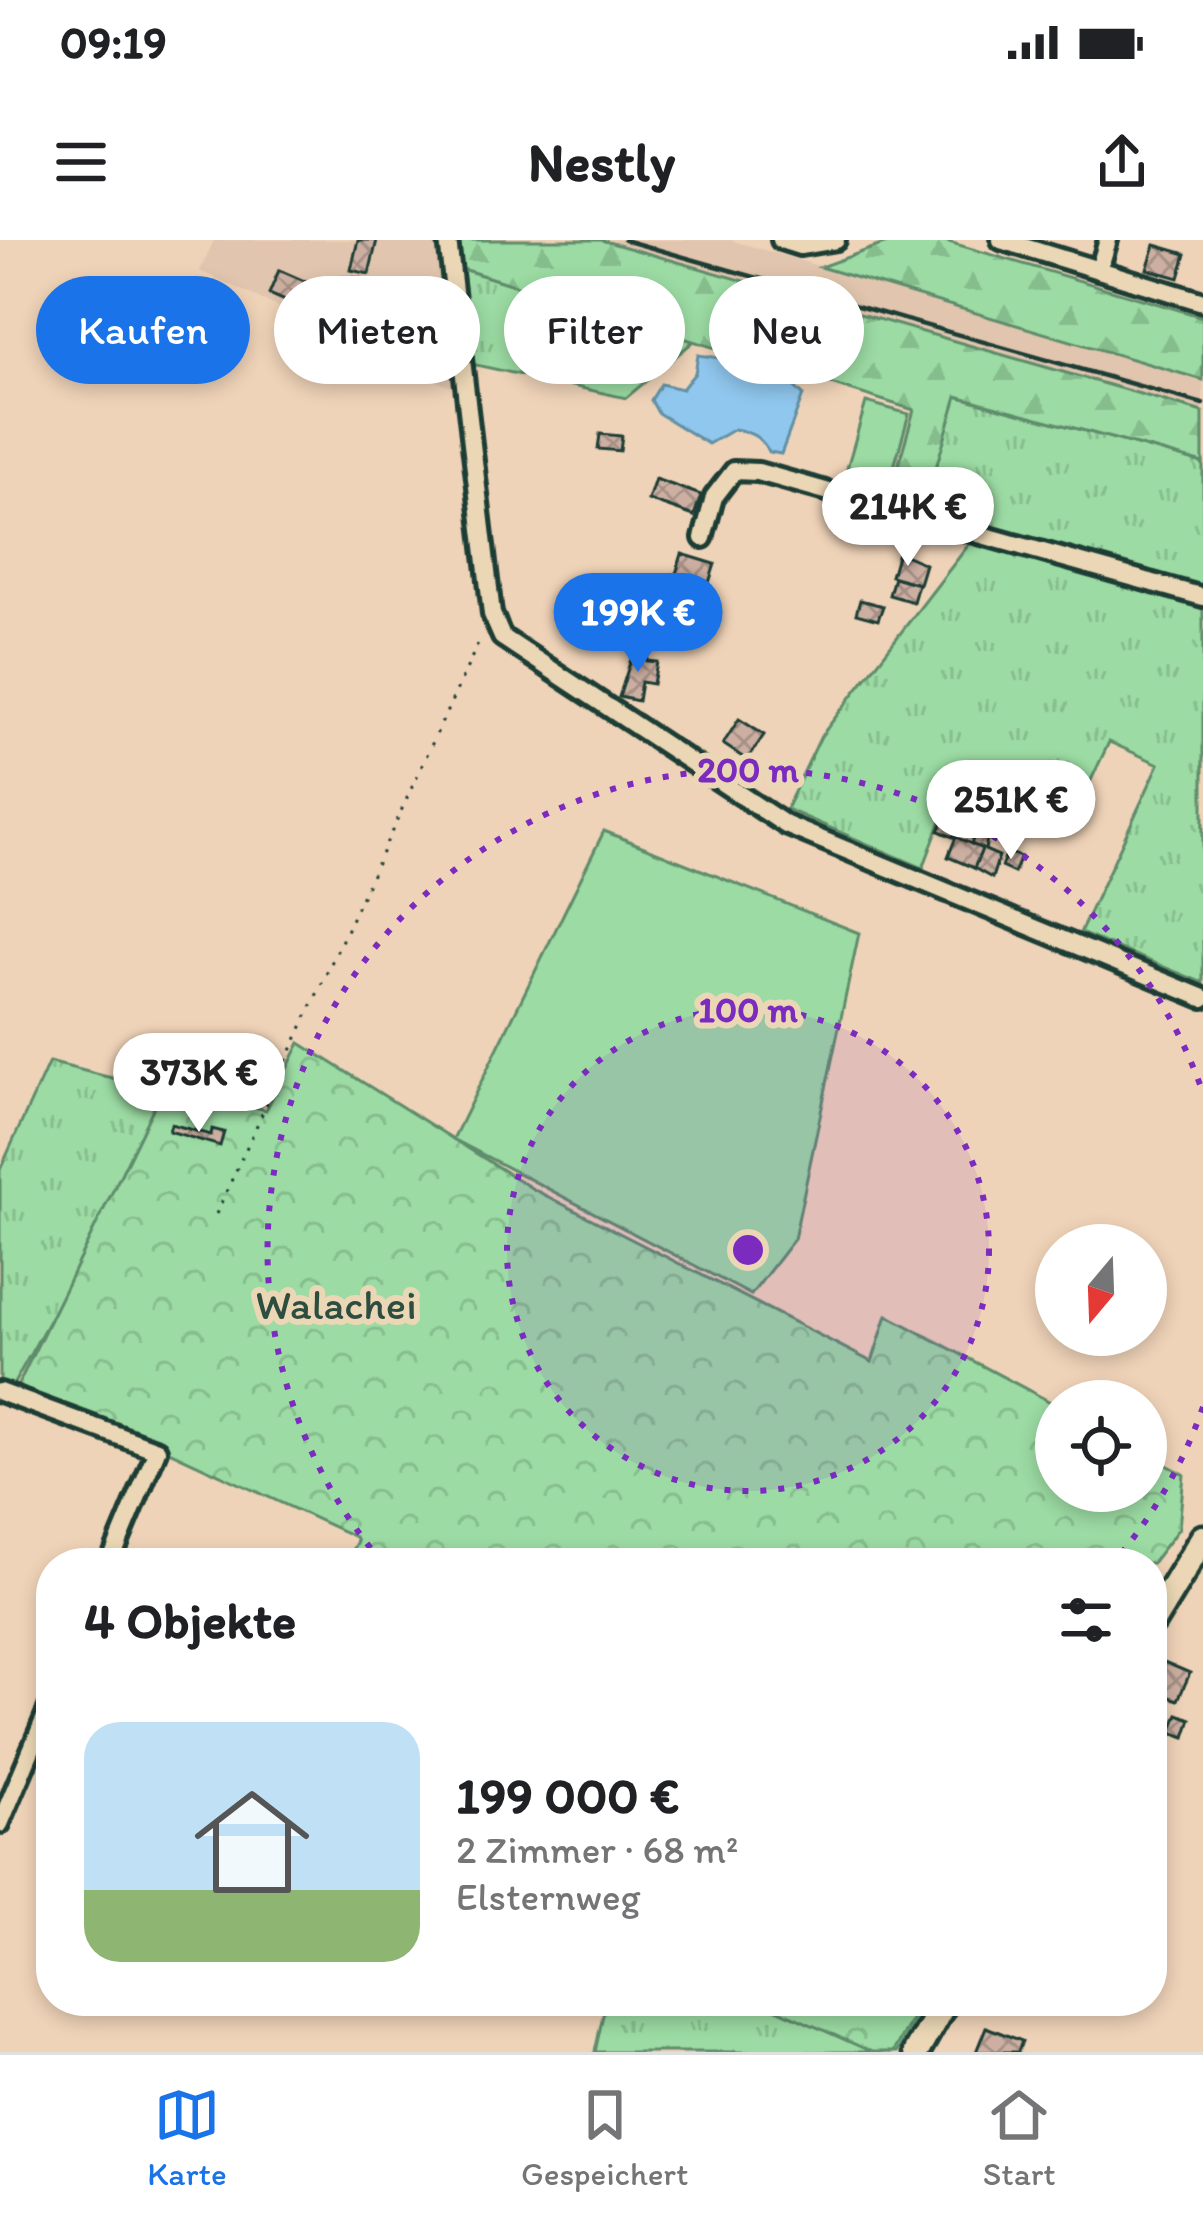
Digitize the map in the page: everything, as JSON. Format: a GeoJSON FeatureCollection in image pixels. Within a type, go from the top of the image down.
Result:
{"type":"FeatureCollection","features":[{"type":"Feature","properties":{"kind":"main road"},"geometry":{"type":"LineString","coordinates":[[1167,1597],[1203,1538]]}},
{"type":"Feature","properties":{"kind":"main road"},"geometry":{"type":"LineString","coordinates":[[916,2052],[936,2016]]}},
{"type":"Feature","properties":{"kind":"street"},"geometry":{"type":"LineString","coordinates":[[448,240],[452,276]]}},
{"type":"Feature","properties":{"kind":"street"},"geometry":{"type":"LineString","coordinates":[[781,240],[800,246],[836,240]]}},
{"type":"Feature","properties":{"kind":"street"},"geometry":{"type":"LineString","coordinates":[[1001,240],[1203,302]]}},
{"type":"Feature","properties":{"kind":"street"},"geometry":{"type":"LineString","coordinates":[[1099,270],[1108,240]]}},
{"type":"Feature","properties":{"kind":"street"},"geometry":{"type":"LineString","coordinates":[[465,384],[492,614],[502,637],[786,825],[1203,998]]}},
{"type":"Feature","properties":{"kind":"street"},"geometry":{"type":"LineString","coordinates":[[703,538],[714,497],[734,471],[758,472],[1203,597]]}},
{"type":"Feature","properties":{"kind":"street"},"geometry":{"type":"LineString","coordinates":[[0,1392],[157,1450],[116,1548]]}},
{"type":"Feature","properties":{"kind":"street"},"geometry":{"type":"LineString","coordinates":[[0,1824],[36,1739]]}},
{"type":"Feature","properties":{"kind":"path"},"geometry":{"type":"LineString","coordinates":[[216,1214],[492,614]]}},
{"type":"Feature","properties":{"kind":"shaded area"},"geometry":{"type":"Polygon","coordinates":[[[214,240],[435,240],[439,276],[274,276],[274,305],[250,294],[250,276],[211,276],[200,271],[214,240]]]}},
{"type":"Feature","properties":{"kind":"shaded area"},"geometry":{"type":"Polygon","coordinates":[[[601,240],[730,240],[852,276],[727,276],[601,240]]]}},
{"type":"Feature","properties":{"kind":"shaded area"},"geometry":{"type":"Polygon","coordinates":[[[864,280],[1203,380],[1203,412],[864,315],[864,280]]]}},
{"type":"Feature","properties":{"kind":"green space"},"geometry":{"type":"Polygon","coordinates":[[[453,240],[601,240],[727,276],[709,276],[709,346],[685,338],[685,276],[504,276],[504,282],[456,267],[453,240]]]}},
{"type":"Feature","properties":{"kind":"green space"},"geometry":{"type":"Polygon","coordinates":[[[895,240],[942,240],[1203,317],[1203,380],[864,280],[864,276],[820,267],[895,240]]]}},
{"type":"Feature","properties":{"kind":"green space"},"geometry":{"type":"Polygon","coordinates":[[[456,267],[504,282],[504,371],[480,366],[480,276],[457,276],[456,267]]]}},
{"type":"Feature","properties":{"kind":"green space"},"geometry":{"type":"Polygon","coordinates":[[[864,315],[1203,412],[1203,463],[957,396],[924,508],[889,498],[914,410],[831,384],[864,384],[864,315]]]}},
{"type":"Feature","properties":{"kind":"green space"},"geometry":{"type":"Polygon","coordinates":[[[562,384],[643,384],[626,398],[562,384]]]}},
{"type":"Feature","properties":{"kind":"green space"},"geometry":{"type":"Polygon","coordinates":[[[956,396],[1203,463],[1203,588],[924,508],[956,396]]]}},
{"type":"Feature","properties":{"kind":"green space"},"geometry":{"type":"Polygon","coordinates":[[[866,402],[909,414],[886,495],[843,482],[866,402]]]}},
{"type":"Feature","properties":{"kind":"green space"},"geometry":{"type":"Polygon","coordinates":[[[973,539],[1203,604],[1203,983],[1080,933],[1159,764],[1109,742],[1071,823],[958,776],[923,868],[786,809],[821,736],[973,539]]]}},
{"type":"Feature","properties":{"kind":"green space"},"geometry":{"type":"Polygon","coordinates":[[[604,831],[859,933],[794,1239],[751,1295],[453,1139],[604,831]]]}},
{"type":"Feature","properties":{"kind":"green space","name":"Walachei"},"geometry":{"type":"Polygon","coordinates":[[[300,1043],[533,1189],[872,1362],[887,1315],[1035,1394],[1035,1512],[1167,1512],[1167,1465],[1184,1474],[1179,1528],[1164,1548],[353,1548],[355,1537],[132,1434],[16,1389],[165,1084],[266,1110],[300,1043]]]}},
{"type":"Feature","properties":{"kind":"green space"},"geometry":{"type":"Polygon","coordinates":[[[49,1062],[175,1094],[12,1387],[0,1384],[0,1170],[49,1062]]]}},
{"type":"Feature","properties":{"kind":"green space"},"geometry":{"type":"Polygon","coordinates":[[[603,2016],[916,2016],[897,2052],[595,2052],[603,2016]]]}},
{"type":"Feature","properties":{"kind":"green space"},"geometry":{"type":"Polygon","coordinates":[[[792,2016],[913,2016],[893,2052],[872,2052],[792,2016]]]}},
{"type":"Feature","properties":{"kind":"water"},"geometry":{"type":"Polygon","coordinates":[[[698,355],[709,357],[709,384],[792,384],[803,395],[781,454],[769,452],[755,436],[734,429],[708,444],[658,413],[651,400],[661,384],[682,389],[695,373],[698,355]]]}},
{"type":"Feature","properties":{"kind":"building"},"geometry":{"type":"Polygon","coordinates":[[[358,240],[377,240],[369,274],[351,270],[358,240]]]}},
{"type":"Feature","properties":{"kind":"building"},"geometry":{"type":"Polygon","coordinates":[[[1155,245],[1186,254],[1179,278],[1147,269],[1155,245]]]}},
{"type":"Feature","properties":{"kind":"building"},"geometry":{"type":"Polygon","coordinates":[[[600,434],[622,436],[620,451],[598,449],[600,434]]]}},
{"type":"Feature","properties":{"kind":"building"},"geometry":{"type":"Polygon","coordinates":[[[655,479],[701,495],[694,516],[648,500],[655,479]]]}},
{"type":"Feature","properties":{"kind":"building"},"geometry":{"type":"Polygon","coordinates":[[[898,552],[925,564],[919,584],[891,576],[898,552]]]}},
{"type":"Feature","properties":{"kind":"building"},"geometry":{"type":"Polygon","coordinates":[[[682,554],[715,564],[706,592],[692,588],[689,597],[671,590],[682,554]]]}},
{"type":"Feature","properties":{"kind":"building"},"geometry":{"type":"Polygon","coordinates":[[[894,577],[918,584],[913,602],[889,595],[894,577]]]}},
{"type":"Feature","properties":{"kind":"building"},"geometry":{"type":"Polygon","coordinates":[[[692,588],[706,592],[696,623],[664,614],[671,590],[689,597],[692,588]]]}},
{"type":"Feature","properties":{"kind":"building"},"geometry":{"type":"Polygon","coordinates":[[[627,590],[667,602],[664,614],[654,611],[652,617],[622,608],[627,590]]]}},
{"type":"Feature","properties":{"kind":"building"},"geometry":{"type":"Polygon","coordinates":[[[860,600],[883,606],[878,620],[856,614],[860,600]]]}},
{"type":"Feature","properties":{"kind":"building"},"geometry":{"type":"Polygon","coordinates":[[[630,624],[648,629],[645,641],[627,636],[630,624]]]}},
{"type":"Feature","properties":{"kind":"building"},"geometry":{"type":"Polygon","coordinates":[[[634,650],[648,652],[647,661],[657,662],[653,684],[641,682],[638,701],[619,697],[634,650]]]}},
{"type":"Feature","properties":{"kind":"building"},"geometry":{"type":"Polygon","coordinates":[[[739,719],[764,735],[747,760],[723,744],[739,719]]]}},
{"type":"Feature","properties":{"kind":"building"},"geometry":{"type":"Polygon","coordinates":[[[945,817],[959,823],[953,837],[939,831],[945,817]]]}},
{"type":"Feature","properties":{"kind":"building"},"geometry":{"type":"Polygon","coordinates":[[[975,834],[987,839],[985,850],[999,856],[992,878],[974,868],[982,849],[971,844],[975,834]]]}},
{"type":"Feature","properties":{"kind":"building"},"geometry":{"type":"Polygon","coordinates":[[[956,837],[982,849],[974,868],[948,857],[956,837]]]}},
{"type":"Feature","properties":{"kind":"building"},"geometry":{"type":"Polygon","coordinates":[[[1007,852],[1021,857],[1014,873],[1001,867],[1007,852]]]}},
{"type":"Feature","properties":{"kind":"building"},"geometry":{"type":"Polygon","coordinates":[[[171,1124],[211,1135],[212,1129],[224,1132],[220,1146],[169,1131],[171,1124]]]}},
{"type":"Feature","properties":{"kind":"building"},"geometry":{"type":"Polygon","coordinates":[[[1167,1663],[1190,1673],[1178,1700],[1167,1696],[1167,1663]]]}},
{"type":"Feature","properties":{"kind":"building"},"geometry":{"type":"Polygon","coordinates":[[[1178,1714],[1191,1719],[1185,1737],[1171,1732],[1178,1714]]]}},
{"type":"Feature","properties":{"kind":"building"},"geometry":{"type":"Polygon","coordinates":[[[986,2027],[1022,2041],[1018,2052],[976,2052],[986,2027]]]}},
{"type":"Feature","properties":{"kind":"railway"},"geometry":{"type":"LineString","coordinates":[[624,240],[1203,404]]}}]}
